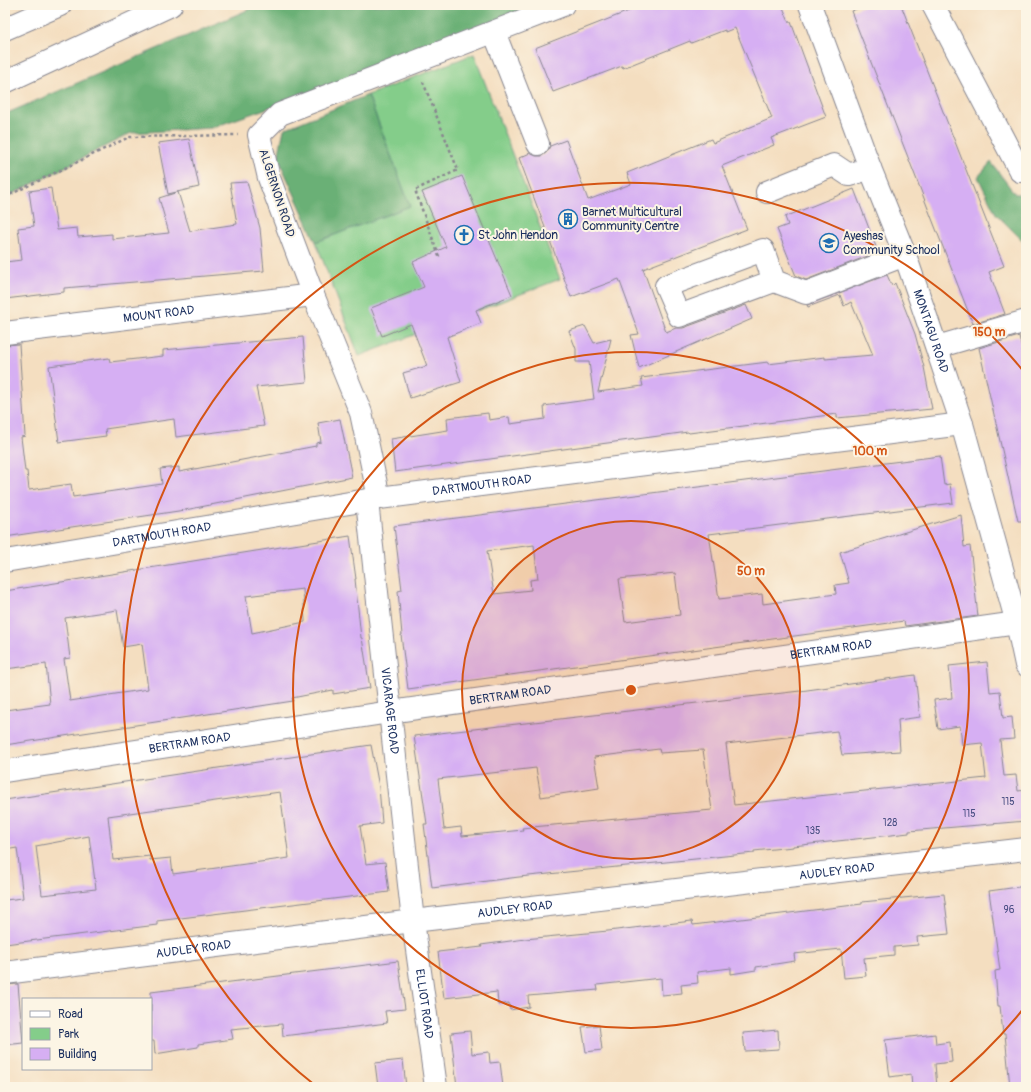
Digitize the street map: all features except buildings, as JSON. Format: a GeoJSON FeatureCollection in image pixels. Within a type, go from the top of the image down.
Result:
{"type":"FeatureCollection","features":[{"type":"Feature","properties":{"kind":"main road"},"geometry":{"type":"LineString","coordinates":[[5,28],[60,5]]}},
{"type":"Feature","properties":{"kind":"main road"},"geometry":{"type":"LineString","coordinates":[[5,82],[171,5]]}},
{"type":"Feature","properties":{"kind":"main road","name":"ALGERNON ROAD"},"geometry":{"type":"LineString","coordinates":[[373,499],[361,413],[313,295],[269,178],[258,135],[280,114],[563,5]]}},
{"type":"Feature","properties":{"kind":"main road","name":"MONTAGU ROAD"},"geometry":{"type":"LineString","coordinates":[[810,5],[870,168],[905,255],[937,347],[962,424],[1017,623],[1026,665]]}},
{"type":"Feature","properties":{"kind":"main road"},"geometry":{"type":"LineString","coordinates":[[933,5],[1020,171],[1026,166]]}},
{"type":"Feature","properties":{"kind":"main road"},"geometry":{"type":"LineString","coordinates":[[494,32],[538,144]]}},
{"type":"Feature","properties":{"kind":"main road"},"geometry":{"type":"LineString","coordinates":[[767,192],[834,165],[849,175],[870,168]]}},
{"type":"Feature","properties":{"kind":"main road"},"geometry":{"type":"LineString","coordinates":[[774,281],[806,293],[905,255]]}},
{"type":"Feature","properties":{"kind":"main road","name":"MOUNT ROAD"},"geometry":{"type":"LineString","coordinates":[[5,333],[313,295]]}},
{"type":"Feature","properties":{"kind":"main road"},"geometry":{"type":"LineString","coordinates":[[937,347],[1026,321]]}},
{"type":"Feature","properties":{"kind":"main road","name":"DARTMOUTH ROAD"},"geometry":{"type":"LineString","coordinates":[[5,561],[373,499],[962,424]]}},
{"type":"Feature","properties":{"kind":"main road","name":"VICARAGE ROAD"},"geometry":{"type":"LineString","coordinates":[[373,499],[390,712],[413,921]]}},
{"type":"Feature","properties":{"kind":"main road","name":"BERTRAM ROAD"},"geometry":{"type":"LineString","coordinates":[[5,770],[390,712],[1017,623]]}},
{"type":"Feature","properties":{"kind":"main road","name":"AUDLEY ROAD"},"geometry":{"type":"LineString","coordinates":[[5,973],[413,921],[1026,849]]}},
{"type":"Feature","properties":{"kind":"main road","name":"ELLIOT ROAD"},"geometry":{"type":"LineString","coordinates":[[413,921],[436,1087]]}},
{"type":"Feature","properties":{"kind":"path"},"geometry":{"type":"LineString","coordinates":[[415,62],[458,170],[415,190],[440,259]]}},
{"type":"Feature","properties":{"kind":"path"},"geometry":{"type":"LineString","coordinates":[[5,197],[129,137],[258,135]]}},
{"type":"Feature","properties":{"kind":"green space"},"geometry":{"type":"Polygon","coordinates":[[[259,5],[539,5],[356,77],[211,128],[131,133],[5,198],[5,114],[259,5]]]}},
{"type":"Feature","properties":{"kind":"green space"},"geometry":{"type":"Polygon","coordinates":[[[474,54],[560,279],[359,356],[316,242],[410,206],[368,95],[474,54]]]}},
{"type":"Feature","properties":{"kind":"green space"},"geometry":{"type":"Polygon","coordinates":[[[368,95],[410,206],[316,242],[278,158],[284,129],[368,95]]]}},
{"type":"Feature","properties":{"kind":"green space"},"geometry":{"type":"Polygon","coordinates":[[[991,162],[1015,194],[1026,194],[1026,244],[996,214],[978,177],[991,162]]]}},
{"type":"Feature","properties":{"kind":"place","name":"Barnet Multicultural Community Centre"},"geometry":{"type":"Point","coordinates":[568,219]}},
{"type":"Feature","properties":{"kind":"place","name":"St John Hendon"},"geometry":{"type":"Point","coordinates":[464,235]}},
{"type":"Feature","properties":{"kind":"place","name":"Ayeshas Community School"},"geometry":{"type":"Point","coordinates":[829,243]}}]}
